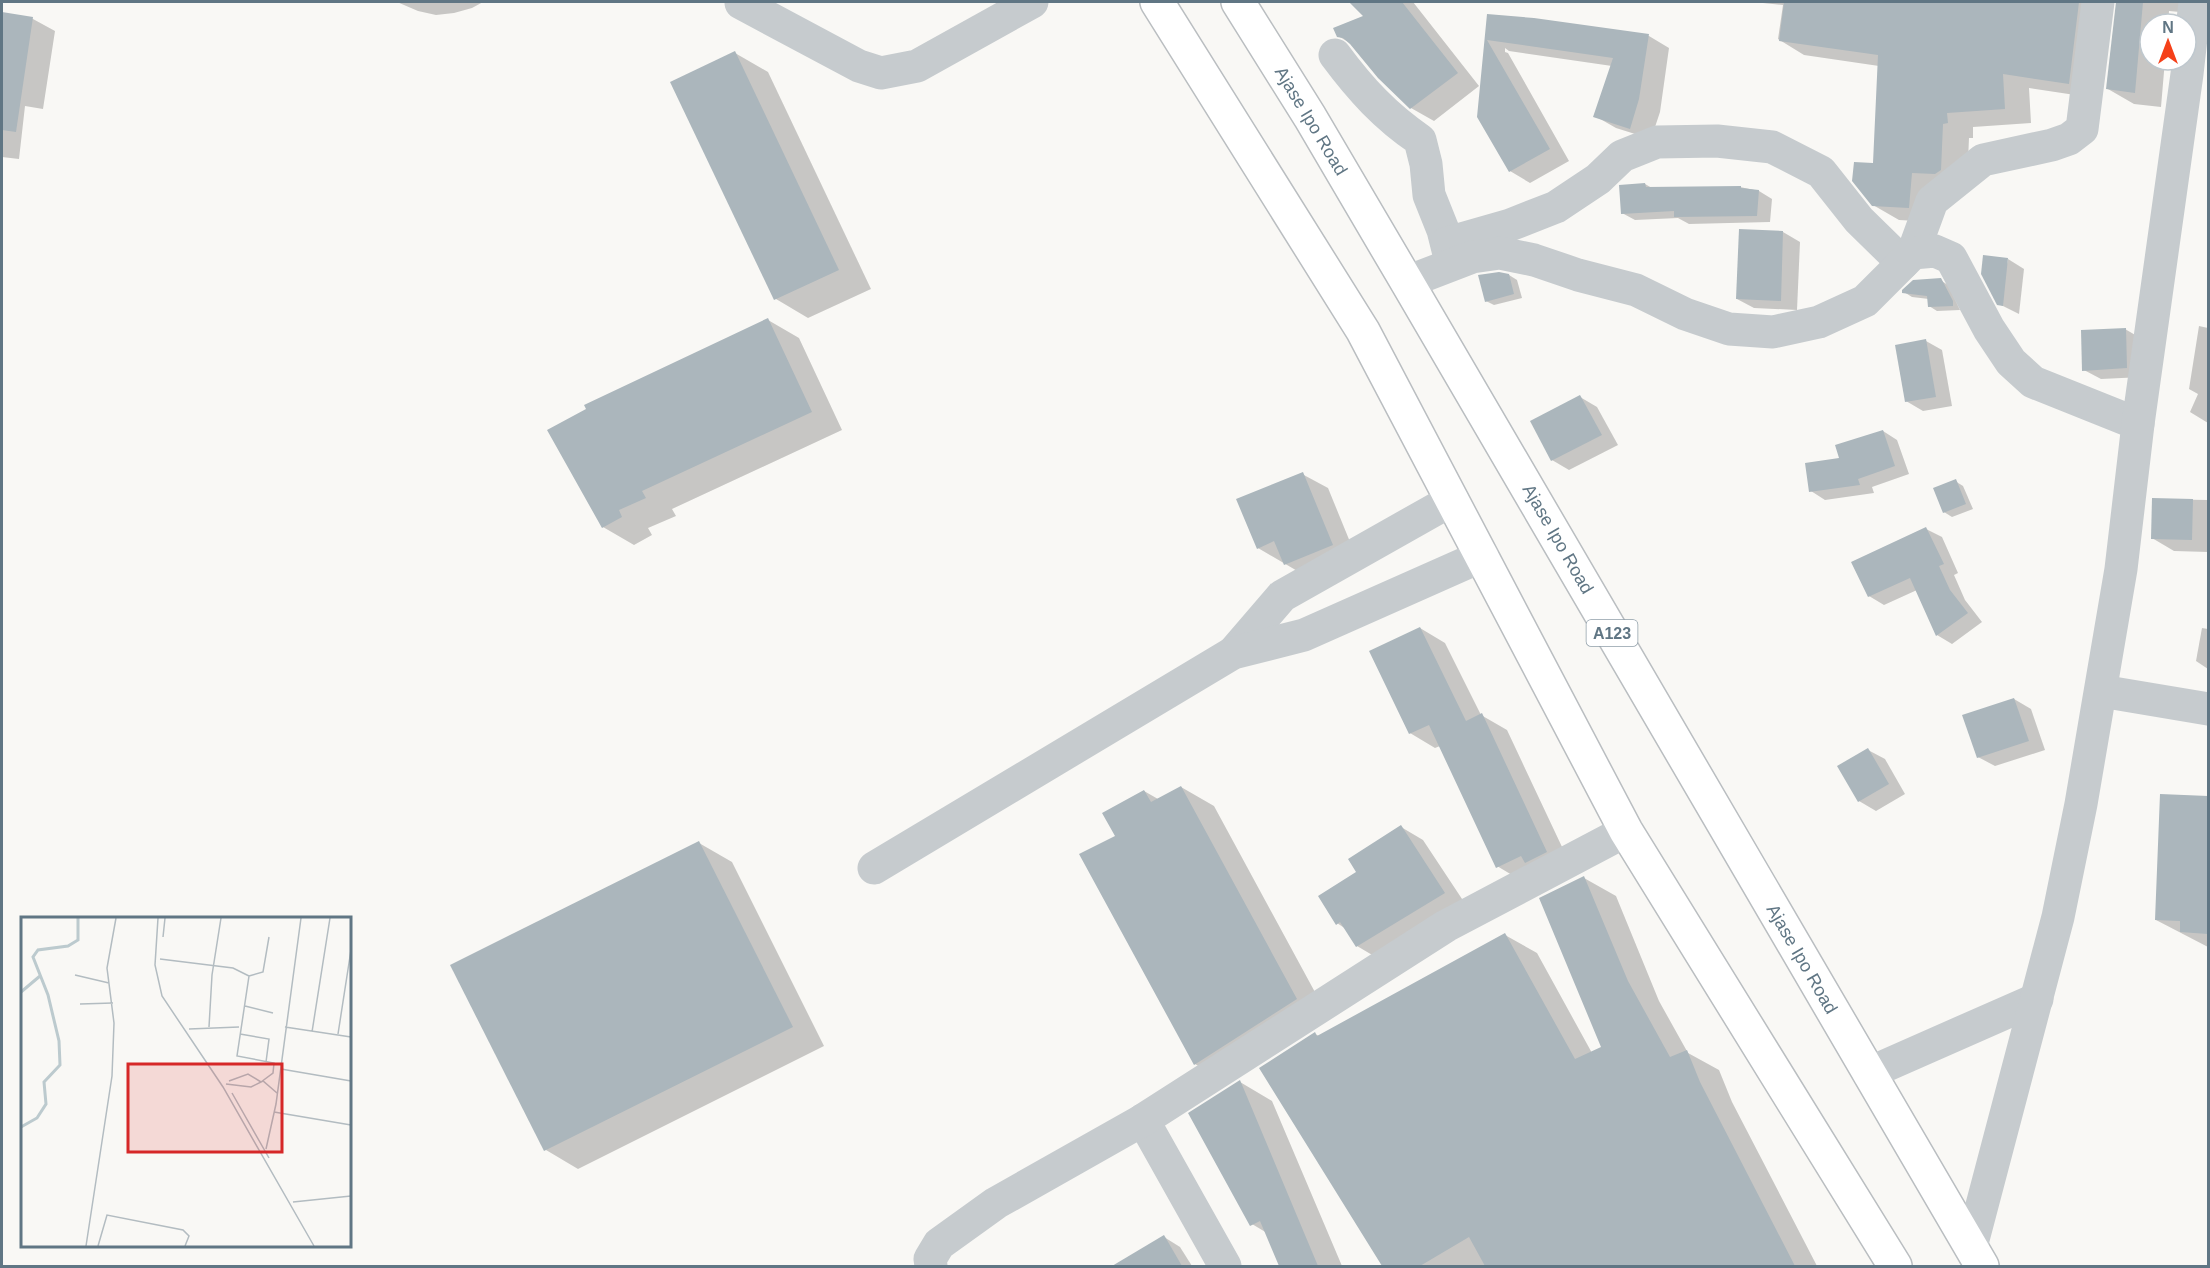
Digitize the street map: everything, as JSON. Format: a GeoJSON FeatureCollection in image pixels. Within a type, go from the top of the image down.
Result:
{"type":"FeatureCollection","features":[{"type":"Feature","properties":{"kind":"highway"},"geometry":{"type":"LineString","coordinates":[[1157,2],[1363,331],[1626,831],[1895,1266]]}},
{"type":"Feature","properties":{"kind":"highway","name":"Ajase Ipo Road"},"geometry":{"type":"LineString","coordinates":[[1238,2],[1310,117],[1976,1257]]}},
{"type":"Feature","properties":{"kind":"street"},"geometry":{"type":"LineString","coordinates":[[741,3],[859,66],[880,73],[918,66],[1032,2]]}},
{"type":"Feature","properties":{"kind":"street"},"geometry":{"type":"LineString","coordinates":[[1449,253],[1472,257],[1500,254],[1534,260],[1578,275],[1636,290],[1686,314],[1729,329],[1773,332],[1819,322],[1865,300],[1908,258],[1932,201],[1983,160],[2052,145],[2069,139],[2082,129],[2098,2]]}},
{"type":"Feature","properties":{"kind":"street"},"geometry":{"type":"LineString","coordinates":[[1976,1257],[2072,855],[2101,691],[2121,569],[2138,424],[2198,76],[2195,2]]}},
{"type":"Feature","properties":{"kind":"street"},"geometry":{"type":"LineString","coordinates":[[1335,55],[1360,89],[1395,123],[1420,140],[1430,195],[1449,253]]}},
{"type":"Feature","properties":{"kind":"street"},"geometry":{"type":"LineString","coordinates":[[1407,282],[1449,253],[1556,207],[1598,179],[1622,156],[1657,142],[1717,141],[1772,147],[1821,172],[1859,219],[1908,258]]}},
{"type":"Feature","properties":{"kind":"street"},"geometry":{"type":"LineString","coordinates":[[1908,258],[1935,251],[1951,258],[1960,278],[2011,362],[2033,382],[2138,424]]}},
{"type":"Feature","properties":{"kind":"street"},"geometry":{"type":"LineString","coordinates":[[1233,653],[1282,596],[1452,500]]}},
{"type":"Feature","properties":{"kind":"street"},"geometry":{"type":"LineString","coordinates":[[874,868],[1233,653],[1304,635],[1482,556]]}},
{"type":"Feature","properties":{"kind":"street"},"geometry":{"type":"LineString","coordinates":[[2101,691],[2208,709]]}},
{"type":"Feature","properties":{"kind":"street"},"geometry":{"type":"LineString","coordinates":[[931,1266],[930,1259],[939,1244],[996,1203],[1143,1120],[1446,926],[1626,831]]}},
{"type":"Feature","properties":{"kind":"street"},"geometry":{"type":"LineString","coordinates":[[1869,1073],[2037,999]]}},
{"type":"Feature","properties":{"kind":"street"},"geometry":{"type":"LineString","coordinates":[[1143,1120],[1225,1266]]}},
{"type":"Feature","properties":{"kind":"building"},"geometry":{"type":"Polygon","coordinates":[[[1349,2],[1402,2],[1458,73],[1410,109],[1378,78],[1350,44],[1343,38],[1337,37],[1333,28],[1363,16],[1349,2]]]}},
{"type":"Feature","properties":{"kind":"building"},"geometry":{"type":"Polygon","coordinates":[[[1784,2],[2079,2],[2069,84],[2003,74],[2005,109],[1947,113],[1948,123],[1943,124],[1941,170],[1935,174],[1912,173],[1909,208],[1872,206],[1852,181],[1854,162],[1873,163],[1878,55],[1779,41],[1784,2]]]}},
{"type":"Feature","properties":{"kind":"building"},"geometry":{"type":"Polygon","coordinates":[[[2116,2],[2143,2],[2142,12],[2138,12],[2135,93],[2106,89],[2116,2]]]}},
{"type":"Feature","properties":{"kind":"building"},"geometry":{"type":"Polygon","coordinates":[[[2,12],[33,17],[16,132],[2,130],[2,12]]]}},
{"type":"Feature","properties":{"kind":"building"},"geometry":{"type":"Polygon","coordinates":[[[1487,14],[1649,34],[1639,99],[1630,129],[1593,117],[1613,58],[1487,40],[1550,149],[1509,172],[1477,117],[1487,14]]]}},
{"type":"Feature","properties":{"kind":"building"},"geometry":{"type":"Polygon","coordinates":[[[735,51],[839,270],[774,300],[670,82],[735,51]]]}},
{"type":"Feature","properties":{"kind":"building"},"geometry":{"type":"Polygon","coordinates":[[[1645,183],[1646,187],[1741,186],[1741,188],[1759,190],[1757,216],[1674,217],[1674,211],[1621,214],[1619,185],[1645,183]]]}},
{"type":"Feature","properties":{"kind":"building"},"geometry":{"type":"Polygon","coordinates":[[[1739,229],[1783,231],[1781,301],[1736,299],[1739,229]]]}},
{"type":"Feature","properties":{"kind":"building"},"geometry":{"type":"Polygon","coordinates":[[[1983,255],[2008,258],[2003,306],[1997,305],[1981,274],[1983,255]]]}},
{"type":"Feature","properties":{"kind":"building"},"geometry":{"type":"Polygon","coordinates":[[[1499,272],[1509,274],[1514,294],[1485,302],[1478,275],[1499,272]]]}},
{"type":"Feature","properties":{"kind":"building"},"geometry":{"type":"Polygon","coordinates":[[[1941,278],[1953,301],[1953,306],[1928,307],[1927,296],[1902,293],[1902,290],[1913,280],[1941,278]]]}},
{"type":"Feature","properties":{"kind":"building"},"geometry":{"type":"Polygon","coordinates":[[[768,318],[812,412],[642,491],[646,498],[619,510],[622,517],[602,528],[547,430],[586,409],[584,405],[768,318]]]}},
{"type":"Feature","properties":{"kind":"building"},"geometry":{"type":"Polygon","coordinates":[[[2126,328],[2127,368],[2082,371],[2081,330],[2126,328]]]}},
{"type":"Feature","properties":{"kind":"building"},"geometry":{"type":"Polygon","coordinates":[[[1926,339],[1936,397],[1905,402],[1895,345],[1926,339]]]}},
{"type":"Feature","properties":{"kind":"building"},"geometry":{"type":"Polygon","coordinates":[[[1580,395],[1602,435],[1551,461],[1530,421],[1580,395]]]}},
{"type":"Feature","properties":{"kind":"building"},"geometry":{"type":"Polygon","coordinates":[[[1883,430],[1895,466],[1858,479],[1860,485],[1809,492],[1805,463],[1839,458],[1835,445],[1883,430]]]}},
{"type":"Feature","properties":{"kind":"building"},"geometry":{"type":"Polygon","coordinates":[[[1303,472],[1333,545],[1284,565],[1274,541],[1257,549],[1236,499],[1303,472]]]}},
{"type":"Feature","properties":{"kind":"building"},"geometry":{"type":"Polygon","coordinates":[[[1956,479],[1966,504],[1943,513],[1933,488],[1956,479]]]}},
{"type":"Feature","properties":{"kind":"building"},"geometry":{"type":"Polygon","coordinates":[[[2152,498],[2193,499],[2192,540],[2151,539],[2152,498]]]}},
{"type":"Feature","properties":{"kind":"building"},"geometry":{"type":"Polygon","coordinates":[[[1926,527],[1944,564],[1939,566],[1950,590],[1968,613],[1936,636],[1910,578],[1868,597],[1851,562],[1926,527]]]}},
{"type":"Feature","properties":{"kind":"building"},"geometry":{"type":"Polygon","coordinates":[[[1420,627],[1466,721],[1482,713],[1547,852],[1525,863],[1521,856],[1496,868],[1429,725],[1409,734],[1369,651],[1420,627]]]}},
{"type":"Feature","properties":{"kind":"building"},"geometry":{"type":"Polygon","coordinates":[[[2014,698],[2029,741],[1977,758],[1962,715],[2014,698]]]}},
{"type":"Feature","properties":{"kind":"building"},"geometry":{"type":"Polygon","coordinates":[[[1868,748],[1889,784],[1858,802],[1837,766],[1868,748]]]}},
{"type":"Feature","properties":{"kind":"building"},"geometry":{"type":"Polygon","coordinates":[[[1181,786],[1297,999],[1194,1065],[1079,854],[1115,836],[1102,813],[1144,790],[1151,802],[1181,786]]]}},
{"type":"Feature","properties":{"kind":"building"},"geometry":{"type":"Polygon","coordinates":[[[2160,794],[2208,796],[2208,934],[2180,932],[2180,921],[2155,920],[2160,794]]]}},
{"type":"Feature","properties":{"kind":"building"},"geometry":{"type":"Polygon","coordinates":[[[1401,825],[1445,893],[1356,947],[1340,922],[1336,925],[1318,896],[1356,872],[1348,859],[1401,825]]]}},
{"type":"Feature","properties":{"kind":"building"},"geometry":{"type":"Polygon","coordinates":[[[699,841],[793,1027],[544,1151],[450,965],[699,841]]]}},
{"type":"Feature","properties":{"kind":"building"},"geometry":{"type":"Polygon","coordinates":[[[1584,876],[1628,981],[1670,1057],[1687,1050],[1700,1082],[1795,1266],[1485,1266],[1469,1237],[1420,1266],[1382,1266],[1259,1068],[1315,1032],[1317,1036],[1505,933],[1575,1059],[1601,1047],[1539,898],[1584,876]]]}},
{"type":"Feature","properties":{"kind":"building"},"geometry":{"type":"Polygon","coordinates":[[[1240,1080],[1318,1266],[1279,1266],[1260,1221],[1250,1226],[1188,1113],[1240,1080]]]}},
{"type":"Feature","properties":{"kind":"building"},"geometry":{"type":"Polygon","coordinates":[[[1164,1235],[1182,1266],[1112,1266],[1164,1235]]]}}]}
